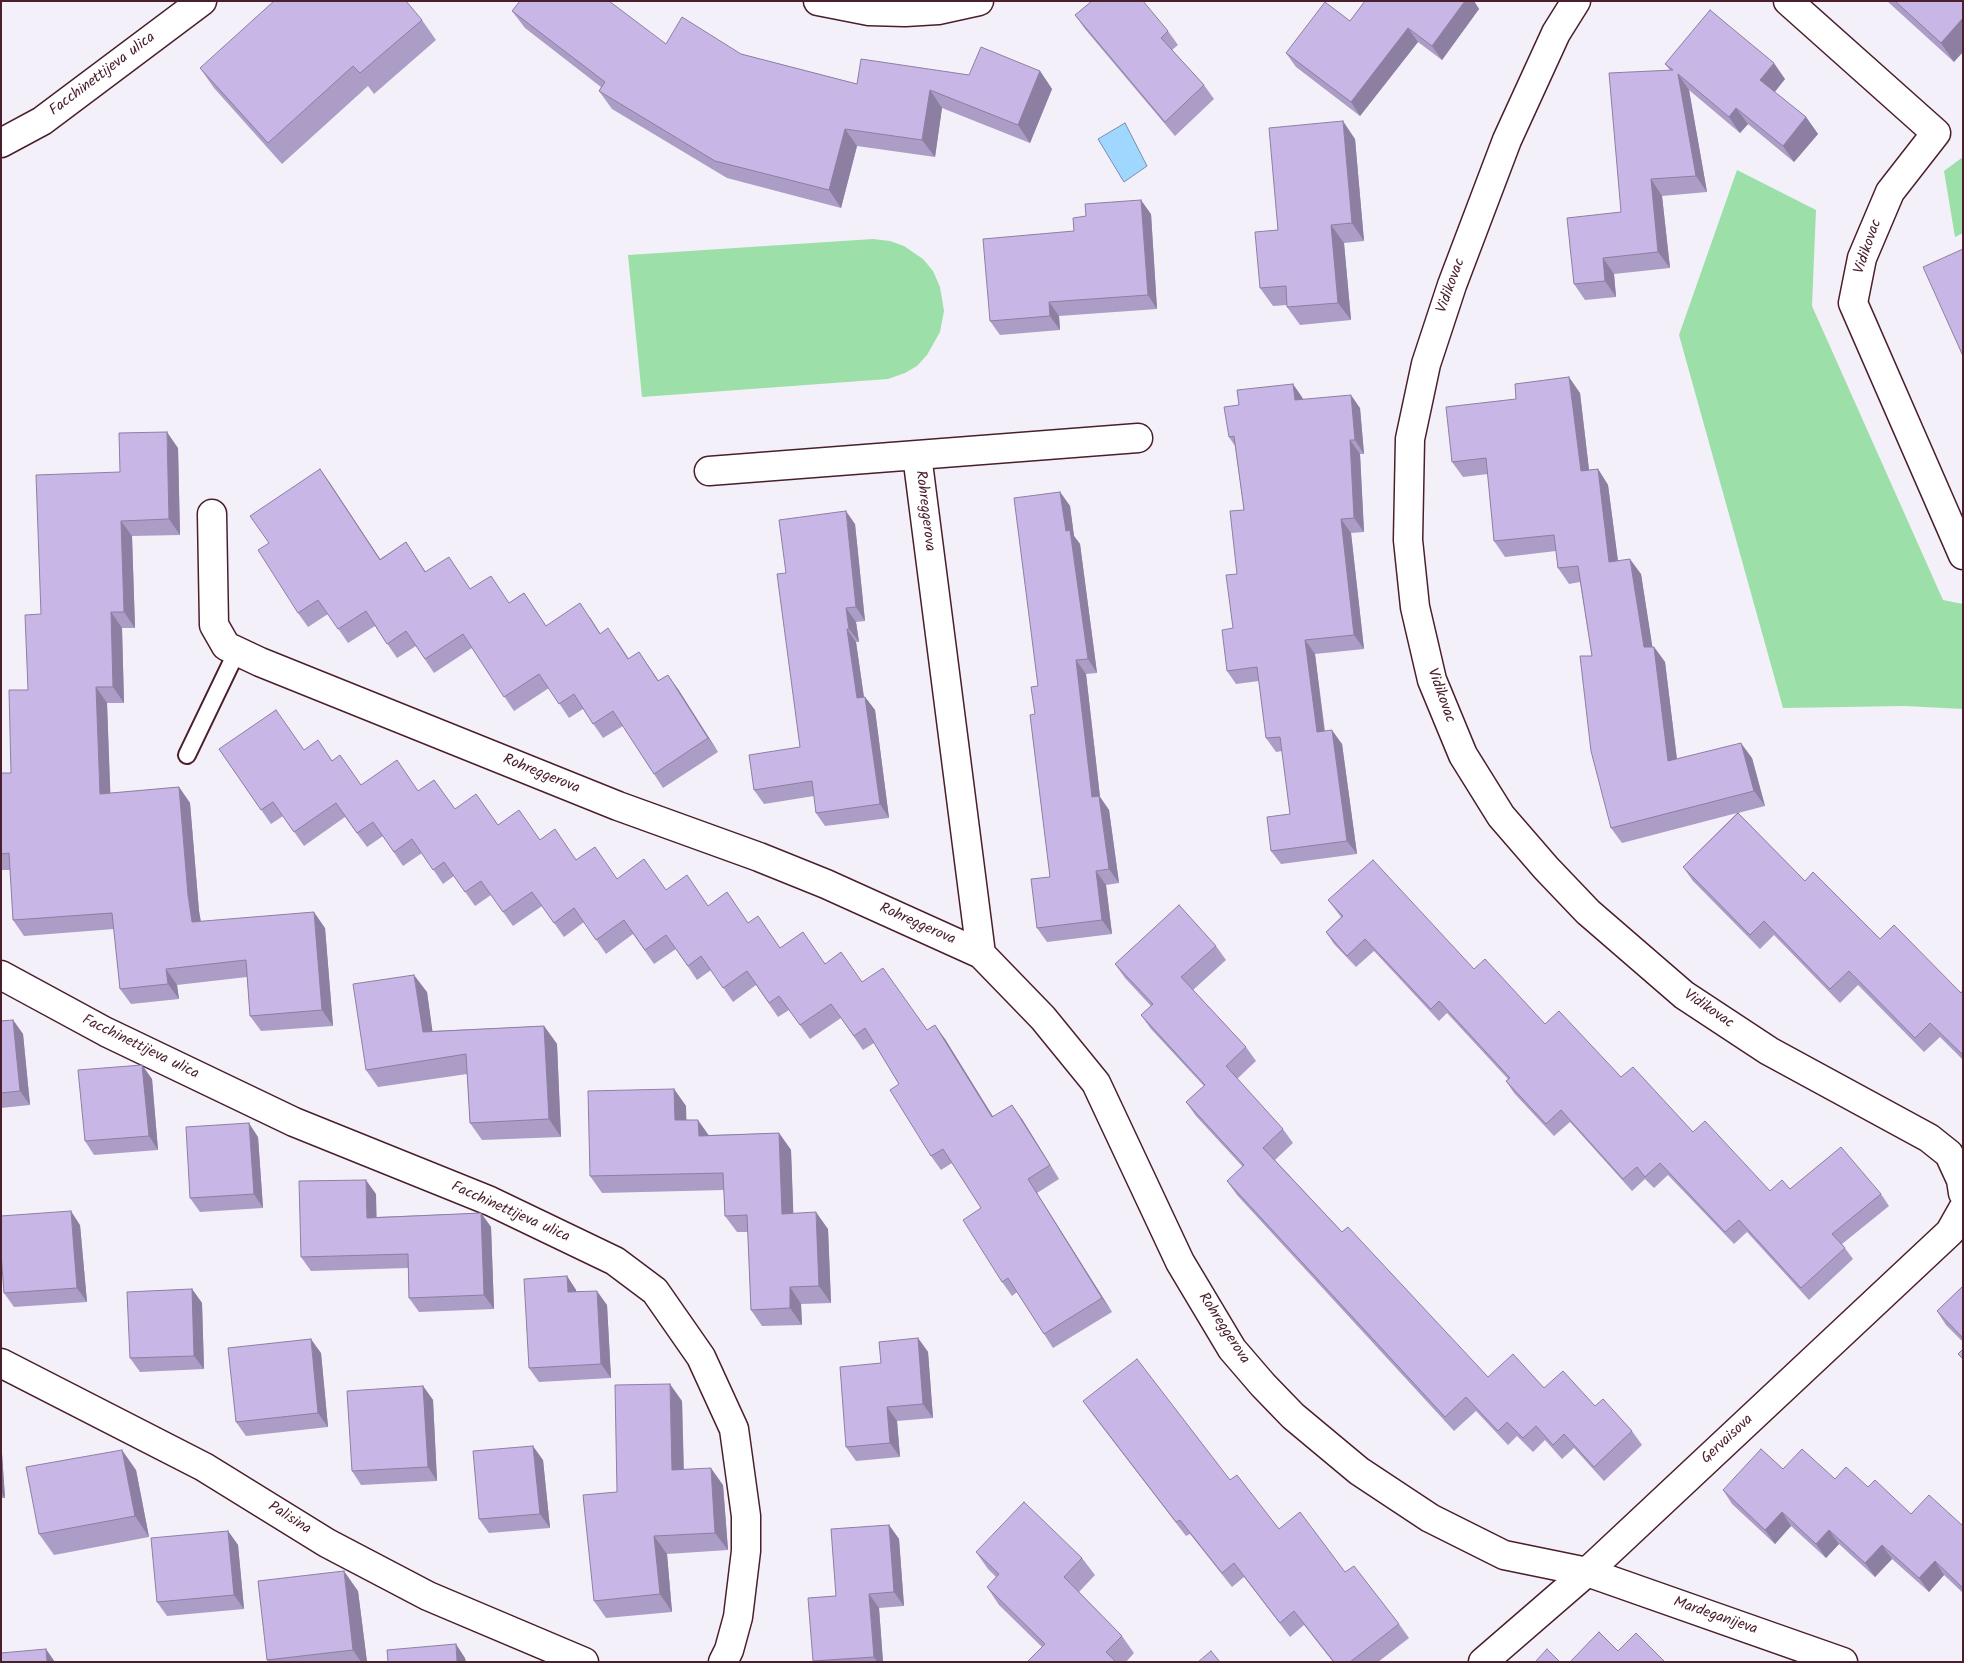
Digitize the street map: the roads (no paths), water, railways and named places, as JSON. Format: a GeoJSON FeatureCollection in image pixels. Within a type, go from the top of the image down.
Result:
{"type":"FeatureCollection","features":[{"type":"Feature","properties":{"kind":"street","name":"Facchinettijeva ulica"},"geometry":{"type":"LineString","coordinates":[[1,143],[42,121],[202,1]]}},
{"type":"Feature","properties":{"kind":"street"},"geometry":{"type":"LineString","coordinates":[[818,1],[869,11],[905,12],[938,10],[979,1]]}},
{"type":"Feature","properties":{"kind":"street","name":"Vidikovac"},"geometry":{"type":"LineString","coordinates":[[1576,1],[1556,33],[1507,140],[1436,330],[1422,382],[1410,439],[1408,540],[1415,607],[1432,680],[1463,755],[1501,816],[1546,868],[1588,912],[1684,995],[1769,1051],[1929,1138],[1949,1154],[1962,1185]]}},
{"type":"Feature","properties":{"kind":"street","name":"Vidikovac"},"geometry":{"type":"LineString","coordinates":[[1788,1],[1936,133],[1890,192],[1862,258],[1853,303],[1963,555]]}},
{"type":"Feature","properties":{"kind":"street"},"geometry":{"type":"LineString","coordinates":[[709,471],[1138,438]]}},
{"type":"Feature","properties":{"kind":"street","name":"Rohreggerova"},"geometry":{"type":"LineString","coordinates":[[917,454],[981,954]]}},
{"type":"Feature","properties":{"kind":"street","name":"Rohreggerova"},"geometry":{"type":"LineString","coordinates":[[212,514],[214,625],[226,646],[618,806],[818,880],[981,954],[1043,1018],[1096,1083],[1180,1262],[1232,1349],[1293,1416],[1359,1471],[1430,1518],[1504,1555],[1586,1572]]}},
{"type":"Feature","properties":{"kind":"street","name":"Facchinettijeva ulica"},"geometry":{"type":"LineString","coordinates":[[1,975],[106,1032],[294,1122],[490,1201],[606,1257],[655,1291],[701,1357],[734,1428],[746,1516],[746,1551],[738,1617],[729,1650],[723,1662]]}},
{"type":"Feature","properties":{"kind":"street","name":"Gervaisova"},"geometry":{"type":"LineString","coordinates":[[1483,1662],[1586,1572],[1950,1232],[1963,1209]]}},
{"type":"Feature","properties":{"kind":"street","name":"Palisina"},"geometry":{"type":"LineString","coordinates":[[1,1363],[204,1467],[327,1542],[428,1596],[584,1662]]}},
{"type":"Feature","properties":{"kind":"street","name":"Mardeganijeva"},"geometry":{"type":"LineString","coordinates":[[1586,1572],[1843,1662]]}},
{"type":"Feature","properties":{"kind":"lane"},"geometry":{"type":"LineString","coordinates":[[187,755],[237,651]]}},
{"type":"Feature","properties":{"kind":"water"},"geometry":{"type":"Polygon","coordinates":[[[1125,123],[1147,166],[1124,182],[1098,139],[1125,123]]]}}]}
